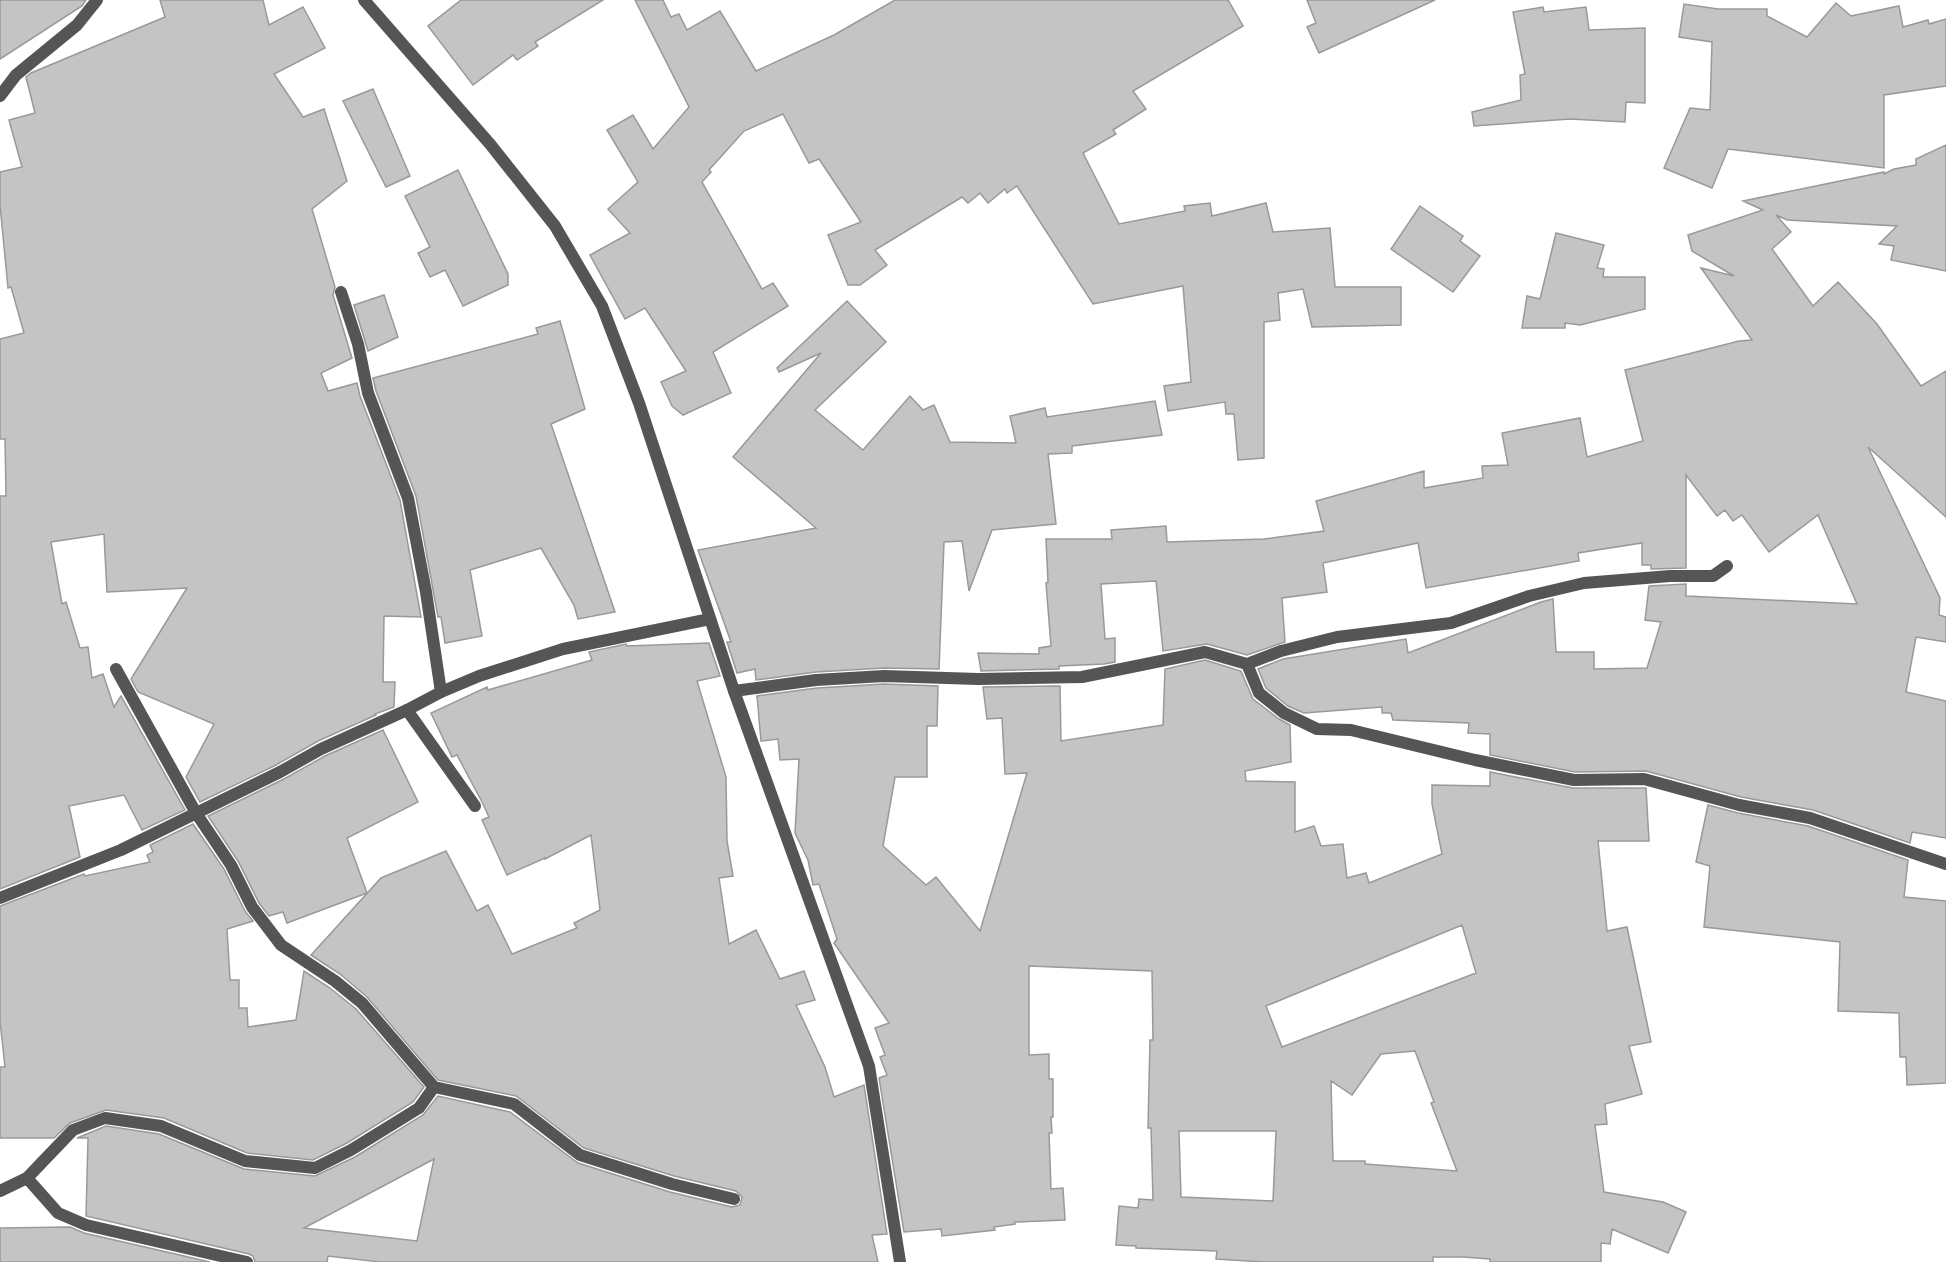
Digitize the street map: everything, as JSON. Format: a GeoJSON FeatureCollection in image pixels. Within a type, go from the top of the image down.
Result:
{"type":"FeatureCollection","features":[{"type":"Feature","properties":{"kind":"street"},"geometry":{"type":"LineString","coordinates":[[0,96],[16,75],[77,26],[97,0]]}},
{"type":"Feature","properties":{"kind":"street"},"geometry":{"type":"LineString","coordinates":[[364,0],[490,144],[555,226],[602,306],[639,403],[734,691],[869,1066],[900,1262]]}},
{"type":"Feature","properties":{"kind":"street"},"geometry":{"type":"LineString","coordinates":[[341,292],[358,344],[368,393],[408,498],[426,592],[441,692]]}},
{"type":"Feature","properties":{"kind":"street"},"geometry":{"type":"LineString","coordinates":[[734,691],[816,680],[884,676],[978,679],[1082,677],[1205,652],[1247,664],[1281,651],[1337,637],[1451,624],[1529,596],[1584,583],[1670,576],[1713,576],[1727,566]]}},
{"type":"Feature","properties":{"kind":"street"},"geometry":{"type":"LineString","coordinates":[[0,898],[121,850],[280,772],[321,749],[479,676],[562,649],[710,619]]}},
{"type":"Feature","properties":{"kind":"street"},"geometry":{"type":"LineString","coordinates":[[1247,664],[1259,693],[1284,713],[1317,729],[1351,730],[1475,760],[1574,780],[1644,779],[1739,805],[1809,818],[1946,864]]}},
{"type":"Feature","properties":{"kind":"street"},"geometry":{"type":"LineString","coordinates":[[116,669],[196,813],[231,865],[252,908],[281,945],[335,981],[362,1003],[434,1087],[514,1104],[580,1155],[672,1184],[734,1198]]}},
{"type":"Feature","properties":{"kind":"street"},"geometry":{"type":"LineString","coordinates":[[407,710],[475,806]]}},
{"type":"Feature","properties":{"kind":"street"},"geometry":{"type":"LineString","coordinates":[[0,1191],[27,1178],[74,1130],[105,1118],[161,1125],[245,1161],[315,1168],[351,1150],[420,1108],[434,1087]]}},
{"type":"Feature","properties":{"kind":"street"},"geometry":{"type":"LineString","coordinates":[[27,1178],[58,1213],[86,1225],[247,1262]]}},
{"type":"Feature","properties":{"kind":"building"},"geometry":{"type":"Polygon","coordinates":[[[0,0],[86,0],[82,6],[0,59],[0,0]]]}},
{"type":"Feature","properties":{"kind":"building"},"geometry":{"type":"Polygon","coordinates":[[[160,0],[263,0],[269,25],[303,7],[325,48],[274,74],[303,117],[324,109],[347,181],[312,209],[335,287],[333,295],[352,358],[321,373],[328,391],[357,383],[400,500],[421,617],[384,616],[383,682],[395,682],[394,707],[318,741],[276,765],[200,802],[186,777],[214,724],[138,692],[131,679],[187,588],[107,592],[104,534],[51,542],[62,604],[66,602],[80,648],[88,647],[92,678],[103,674],[114,707],[121,696],[185,810],[142,830],[124,795],[69,806],[80,857],[0,889],[0,496],[6,496],[5,439],[0,439],[0,339],[24,333],[11,287],[8,288],[0,205],[0,172],[22,167],[9,120],[35,113],[26,77],[31,73],[165,17],[160,0]]]}},
{"type":"Feature","properties":{"kind":"building"},"geometry":{"type":"Polygon","coordinates":[[[461,0],[603,0],[535,42],[538,46],[517,60],[513,55],[473,85],[428,26],[461,0]]]}},
{"type":"Feature","properties":{"kind":"building"},"geometry":{"type":"Polygon","coordinates":[[[635,0],[663,0],[671,17],[679,14],[687,30],[720,11],[756,71],[834,35],[895,0],[1228,0],[1243,26],[1133,91],[1146,109],[1113,130],[1116,134],[1083,153],[1119,224],[1185,211],[1184,206],[1210,203],[1212,216],[1266,203],[1273,232],[1330,228],[1335,287],[1401,287],[1401,325],[1312,327],[1303,289],[1278,293],[1280,320],[1264,322],[1264,458],[1238,460],[1234,414],[1226,414],[1225,402],[1168,411],[1164,386],[1191,382],[1183,286],[1093,304],[1017,186],[1007,193],[1005,189],[988,203],[980,193],[968,203],[962,197],[875,250],[887,265],[860,285],[848,285],[828,235],[861,222],[819,159],[809,163],[783,114],[744,131],[709,170],[711,172],[702,182],[762,289],[773,283],[788,306],[713,352],[731,393],[683,415],[672,406],[661,382],[686,371],[645,308],[625,319],[590,255],[630,233],[608,209],[638,182],[607,130],[633,115],[653,149],[689,107],[635,0]]]}},
{"type":"Feature","properties":{"kind":"building"},"geometry":{"type":"Polygon","coordinates":[[[1307,0],[1435,0],[1319,53],[1307,27],[1316,23],[1307,0]]]}},
{"type":"Feature","properties":{"kind":"building"},"geometry":{"type":"Polygon","coordinates":[[[1836,3],[1851,16],[1899,6],[1903,27],[1928,20],[1929,24],[1946,19],[1946,86],[1884,95],[1884,168],[1728,149],[1712,188],[1664,168],[1690,108],[1710,110],[1712,42],[1679,37],[1684,4],[1718,9],[1767,9],[1767,16],[1807,37],[1836,3]]]}},
{"type":"Feature","properties":{"kind":"building"},"geometry":{"type":"Polygon","coordinates":[[[1543,7],[1544,12],[1586,7],[1589,30],[1645,28],[1645,103],[1626,102],[1625,122],[1570,119],[1474,126],[1472,112],[1521,100],[1520,75],[1525,74],[1513,12],[1543,7]]]}},
{"type":"Feature","properties":{"kind":"building"},"geometry":{"type":"Polygon","coordinates":[[[373,89],[410,176],[386,187],[343,101],[373,89]]]}},
{"type":"Feature","properties":{"kind":"building"},"geometry":{"type":"Polygon","coordinates":[[[1946,145],[1946,271],[1891,260],[1894,246],[1879,244],[1897,226],[1787,220],[1776,215],[1791,232],[1772,249],[1813,306],[1838,282],[1877,324],[1921,386],[1946,371],[1946,517],[1868,447],[1940,598],[1939,615],[1946,617],[1946,642],[1916,637],[1906,692],[1946,701],[1946,838],[1912,832],[1910,843],[1813,810],[1741,797],[1646,771],[1575,772],[1490,755],[1490,734],[1468,733],[1469,723],[1393,720],[1391,713],[1382,713],[1382,707],[1304,713],[1288,706],[1266,688],[1258,669],[1283,659],[1406,639],[1408,653],[1553,599],[1556,652],[1594,652],[1594,669],[1647,668],[1661,622],[1645,620],[1649,586],[1686,584],[1686,596],[1857,604],[1818,515],[1769,552],[1742,515],[1733,521],[1725,510],[1717,516],[1686,475],[1686,568],[1651,569],[1651,565],[1642,565],[1642,543],[1578,553],[1579,561],[1426,588],[1418,543],[1323,563],[1327,592],[1282,598],[1285,642],[1247,655],[1207,644],[1163,651],[1156,581],[1101,584],[1105,639],[1115,638],[1115,662],[1059,666],[1059,669],[981,671],[978,653],[1039,654],[1039,648],[1051,646],[1046,583],[1048,582],[1046,539],[1112,539],[1111,530],[1166,526],[1167,542],[1264,539],[1324,531],[1316,501],[1424,471],[1424,488],[1483,478],[1482,466],[1508,465],[1502,433],[1580,418],[1587,457],[1643,441],[1625,370],[1739,341],[1752,340],[1701,268],[1734,276],[1692,251],[1688,235],[1763,210],[1743,201],[1884,172],[1884,174],[1894,169],[1916,165],[1916,159],[1946,145]]]}},
{"type":"Feature","properties":{"kind":"building"},"geometry":{"type":"Polygon","coordinates":[[[458,170],[508,274],[508,285],[463,306],[445,270],[430,277],[418,253],[430,247],[405,196],[458,170]]]}},
{"type":"Feature","properties":{"kind":"building"},"geometry":{"type":"Polygon","coordinates":[[[1420,206],[1463,236],[1460,241],[1480,256],[1453,292],[1391,249],[1420,206]]]}},
{"type":"Feature","properties":{"kind":"building"},"geometry":{"type":"Polygon","coordinates":[[[1556,233],[1604,245],[1597,268],[1604,269],[1603,277],[1645,277],[1645,309],[1580,325],[1565,323],[1565,328],[1522,328],[1527,296],[1540,299],[1556,233]]]}},
{"type":"Feature","properties":{"kind":"building"},"geometry":{"type":"Polygon","coordinates":[[[384,295],[398,337],[368,351],[354,305],[384,295]]]}},
{"type":"Feature","properties":{"kind":"building"},"geometry":{"type":"Polygon","coordinates":[[[847,301],[886,342],[815,410],[863,450],[910,396],[923,410],[934,405],[950,442],[1016,443],[1010,416],[1045,408],[1047,417],[1155,401],[1162,435],[1072,446],[1072,453],[1048,454],[1056,524],[992,530],[969,591],[962,541],[944,542],[939,669],[884,668],[816,672],[756,680],[755,669],[737,673],[727,642],[731,642],[698,550],[816,528],[733,457],[821,353],[779,372],[777,368],[847,301]]]}},
{"type":"Feature","properties":{"kind":"building"},"geometry":{"type":"Polygon","coordinates":[[[560,321],[585,409],[551,424],[615,612],[578,619],[574,605],[541,548],[470,570],[482,636],[445,643],[441,617],[438,617],[416,496],[373,378],[538,334],[536,328],[560,321]]]}},
{"type":"Feature","properties":{"kind":"building"},"geometry":{"type":"Polygon","coordinates":[[[709,643],[720,676],[697,681],[726,777],[727,841],[733,876],[719,878],[729,944],[756,930],[780,979],[804,971],[815,1000],[796,1005],[825,1067],[834,1097],[864,1085],[887,1234],[872,1235],[878,1262],[380,1262],[328,1256],[327,1262],[255,1262],[253,1256],[249,1254],[86,1216],[88,1138],[77,1138],[106,1126],[159,1134],[244,1169],[315,1176],[355,1157],[423,1115],[438,1096],[510,1112],[578,1163],[670,1192],[732,1207],[740,1205],[742,1197],[736,1191],[674,1176],[584,1148],[516,1096],[438,1080],[367,997],[340,974],[311,955],[381,878],[446,851],[477,911],[488,905],[512,954],[577,928],[574,923],[600,910],[591,835],[545,859],[507,875],[482,820],[489,817],[482,802],[457,755],[452,757],[431,713],[487,687],[488,690],[592,660],[589,652],[626,644],[627,646],[709,643]],[[434,1159],[304,1228],[417,1241],[434,1159]]]}},
{"type":"Feature","properties":{"kind":"building"},"geometry":{"type":"Polygon","coordinates":[[[1205,660],[1241,671],[1253,699],[1290,725],[1291,762],[1245,771],[1246,781],[1295,782],[1295,832],[1314,826],[1321,846],[1343,844],[1347,878],[1366,873],[1369,883],[1442,854],[1432,804],[1432,785],[1490,786],[1490,772],[1573,788],[1646,788],[1649,841],[1598,841],[1607,931],[1627,927],[1651,1042],[1629,1046],[1642,1094],[1605,1104],[1607,1124],[1595,1125],[1604,1192],[1663,1202],[1686,1212],[1668,1253],[1612,1229],[1610,1244],[1601,1243],[1601,1262],[1490,1262],[1490,1259],[1433,1257],[1433,1262],[1264,1262],[1216,1259],[1217,1251],[1136,1248],[1136,1246],[1116,1245],[1119,1206],[1138,1208],[1139,1199],[1153,1200],[1151,1128],[1148,1128],[1150,1040],[1153,1040],[1152,971],[1029,966],[1029,1055],[1049,1054],[1049,1079],[1053,1079],[1052,1133],[1049,1133],[1051,1189],[1063,1188],[1065,1220],[1015,1222],[1015,1224],[994,1227],[995,1230],[942,1236],[941,1229],[904,1232],[879,1078],[887,1075],[880,1057],[885,1055],[875,1028],[889,1023],[834,943],[837,939],[819,884],[813,885],[808,860],[795,833],[799,759],[780,760],[778,739],[761,741],[757,696],[817,688],[884,684],[938,686],[937,726],[927,726],[927,777],[895,777],[883,846],[926,885],[936,877],[980,931],[1027,773],[1005,774],[1002,718],[987,719],[983,687],[1060,686],[1061,741],[1163,725],[1165,669],[1205,660]],[[1462,925],[1266,1006],[1282,1047],[1476,973],[1462,925]],[[1415,1051],[1381,1054],[1352,1095],[1331,1081],[1333,1161],[1365,1161],[1365,1164],[1457,1171],[1431,1103],[1434,1102],[1415,1051]],[[1179,1131],[1181,1197],[1273,1201],[1276,1131],[1179,1131]]]}},
{"type":"Feature","properties":{"kind":"building"},"geometry":{"type":"Polygon","coordinates":[[[383,730],[418,802],[347,838],[367,893],[287,923],[283,912],[269,916],[259,903],[238,861],[208,816],[325,756],[383,730]]]}},
{"type":"Feature","properties":{"kind":"building"},"geometry":{"type":"Polygon","coordinates":[[[1708,805],[1808,826],[1908,860],[1904,897],[1946,901],[1946,1083],[1907,1085],[1906,1057],[1900,1057],[1899,1013],[1838,1011],[1840,942],[1704,927],[1710,866],[1696,862],[1708,805]]]}},
{"type":"Feature","properties":{"kind":"building"},"geometry":{"type":"Polygon","coordinates":[[[193,824],[224,869],[245,911],[253,921],[227,929],[230,980],[239,980],[239,1008],[247,1008],[248,1027],[296,1020],[304,971],[356,1009],[424,1087],[413,1102],[347,1143],[313,1160],[247,1153],[164,1118],[106,1110],[70,1123],[54,1138],[0,1138],[0,1067],[5,1067],[0,1021],[0,906],[84,874],[85,876],[150,862],[147,855],[153,852],[150,845],[193,824]]]}},
{"type":"Feature","properties":{"kind":"building"},"geometry":{"type":"Polygon","coordinates":[[[70,1227],[84,1233],[210,1262],[0,1262],[0,1228],[70,1227]]]}}]}
